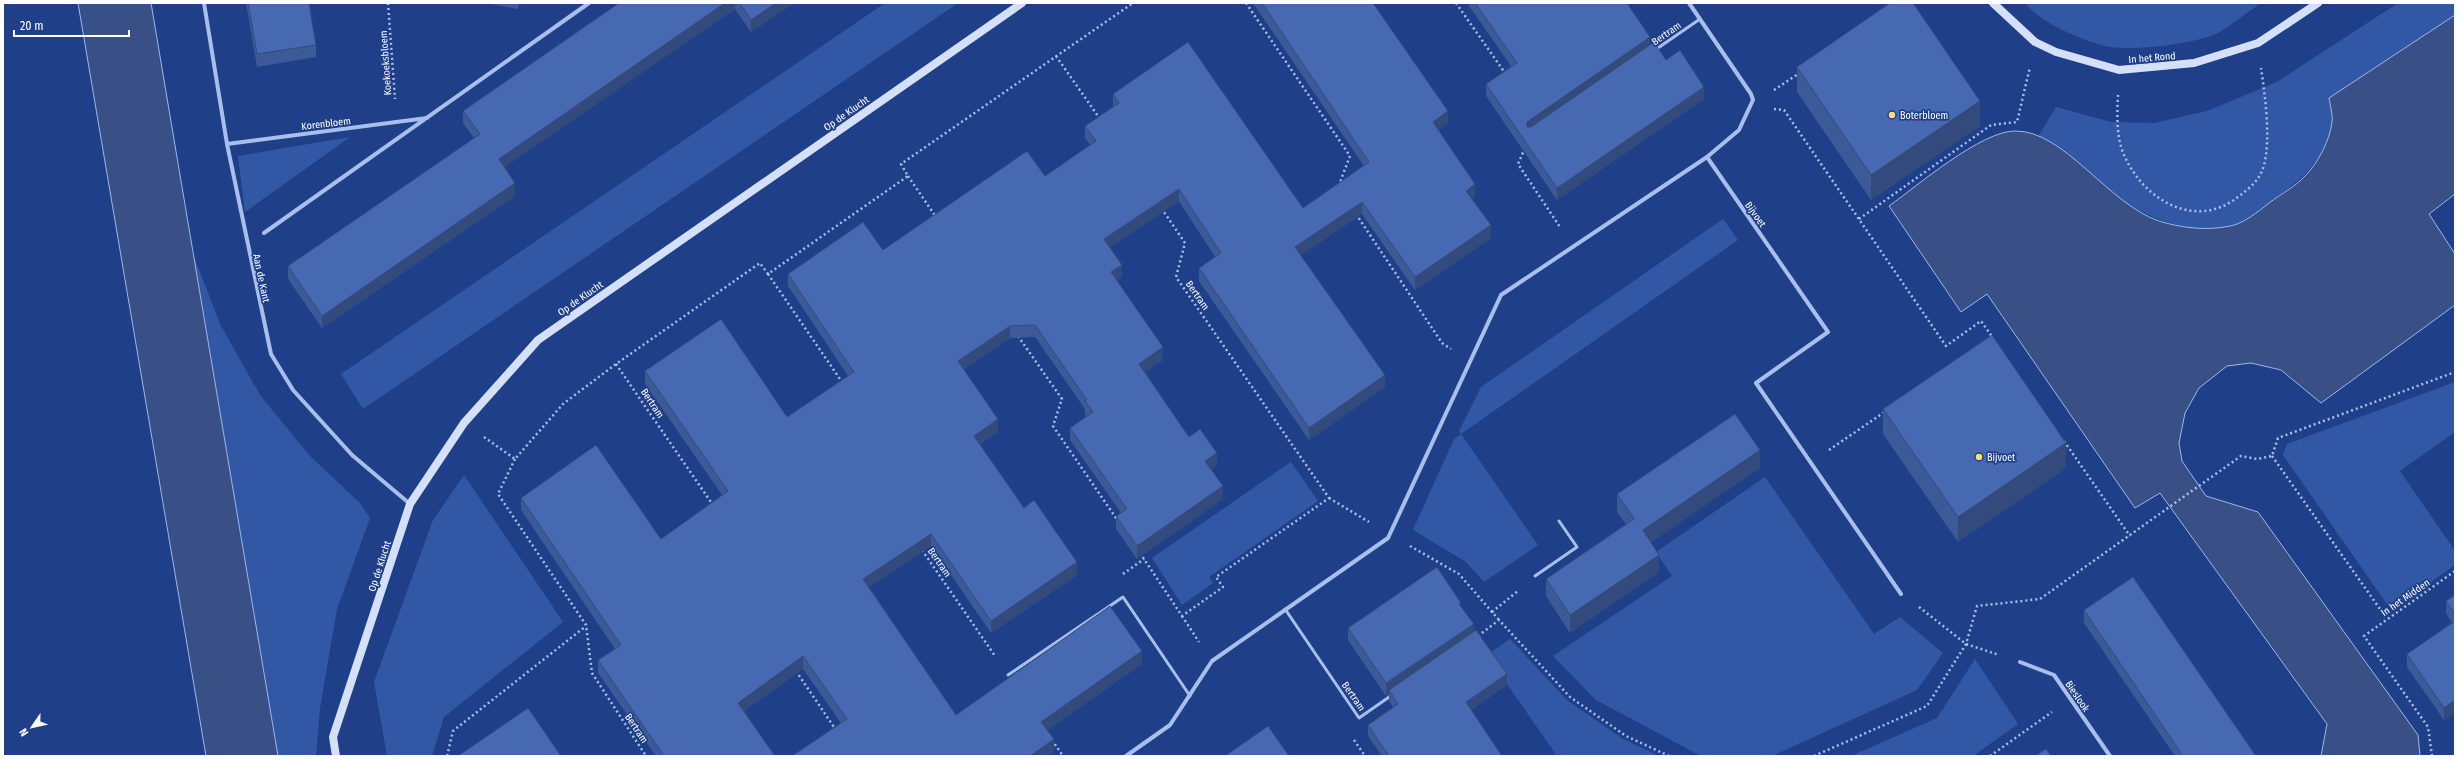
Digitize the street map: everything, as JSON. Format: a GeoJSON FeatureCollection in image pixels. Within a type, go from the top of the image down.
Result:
{"type":"FeatureCollection","features":[{"type":"Feature","properties":{"kind":"street","name":"Aan de Kant"},"geometry":{"type":"LineString","coordinates":[[204,3],[227,144],[271,354],[293,390],[352,455],[410,504]]}},
{"type":"Feature","properties":{"kind":"street","name":"Korenbloem"},"geometry":{"type":"LineString","coordinates":[[264,233],[589,3]]}},
{"type":"Feature","properties":{"kind":"street","name":"Op de Klucht"},"geometry":{"type":"LineString","coordinates":[[336,756],[333,737],[410,504],[464,423],[538,340],[1022,3]]}},
{"type":"Feature","properties":{"kind":"street"},"geometry":{"type":"LineString","coordinates":[[1126,756],[1170,725],[1212,661],[1388,538],[1501,295],[1707,157],[1739,130],[1753,100],[1751,94],[1689,3]]}},
{"type":"Feature","properties":{"kind":"street","name":"In het Rond"},"geometry":{"type":"LineString","coordinates":[[1993,3],[2036,42],[2056,52],[2118,70],[2194,63],[2258,43],[2318,3]]}},
{"type":"Feature","properties":{"kind":"street","name":"Korenbloem"},"geometry":{"type":"LineString","coordinates":[[227,144],[427,118]]}},
{"type":"Feature","properties":{"kind":"street","name":"Bijvoet"},"geometry":{"type":"LineString","coordinates":[[1707,157],[1828,332],[1756,383],[1901,594]]}},
{"type":"Feature","properties":{"kind":"street","name":"Bieslook"},"geometry":{"type":"LineString","coordinates":[[2020,662],[2054,675],[2110,756]]}},
{"type":"Feature","properties":{"kind":"lane","name":"Bertram"},"geometry":{"type":"LineString","coordinates":[[1654,51],[1700,19]]}},
{"type":"Feature","properties":{"kind":"lane"},"geometry":{"type":"LineString","coordinates":[[1534,576],[1577,547],[1559,521]]}},
{"type":"Feature","properties":{"kind":"lane"},"geometry":{"type":"LineString","coordinates":[[1008,675],[1123,597],[1190,696]]}},
{"type":"Feature","properties":{"kind":"lane","name":"Bertram"},"geometry":{"type":"LineString","coordinates":[[1285,609],[1359,718],[1397,692]]}},
{"type":"Feature","properties":{"kind":"path","name":"Koekoeksbloem"},"geometry":{"type":"LineString","coordinates":[[388,3],[397,122]]}},
{"type":"Feature","properties":{"kind":"path"},"geometry":{"type":"LineString","coordinates":[[940,222],[901,164],[1133,3]]}},
{"type":"Feature","properties":{"kind":"path"},"geometry":{"type":"LineString","coordinates":[[1246,3],[1350,156],[1338,186]]}},
{"type":"Feature","properties":{"kind":"path"},"geometry":{"type":"LineString","coordinates":[[1456,3],[1506,75]]}},
{"type":"Feature","properties":{"kind":"path"},"geometry":{"type":"LineString","coordinates":[[1859,219],[1991,125],[2017,122],[2036,42]]}},
{"type":"Feature","properties":{"kind":"path"},"geometry":{"type":"LineString","coordinates":[[2118,70],[2117,115],[2119,137],[2124,157],[2139,180],[2156,197],[2177,209],[2194,212],[2212,210],[2224,206],[2255,184],[2264,165],[2266,128],[2263,80],[2258,43]]}},
{"type":"Feature","properties":{"kind":"path"},"geometry":{"type":"LineString","coordinates":[[1056,56],[1101,120]]}},
{"type":"Feature","properties":{"kind":"path"},"geometry":{"type":"LineString","coordinates":[[1751,106],[1802,72]]}},
{"type":"Feature","properties":{"kind":"path"},"geometry":{"type":"LineString","coordinates":[[1751,106],[1784,110],[1946,346],[1981,321],[1997,344]]}},
{"type":"Feature","properties":{"kind":"path"},"geometry":{"type":"LineString","coordinates":[[1527,144],[1518,164],[1573,246]]}},
{"type":"Feature","properties":{"kind":"path"},"geometry":{"type":"LineString","coordinates":[[768,274],[908,176]]}},
{"type":"Feature","properties":{"kind":"path","name":"Bertram"},"geometry":{"type":"LineString","coordinates":[[1158,204],[1185,243],[1176,276],[1329,498],[1459,574],[1570,697],[1626,736],[1669,756]]}},
{"type":"Feature","properties":{"kind":"path"},"geometry":{"type":"LineString","coordinates":[[1356,212],[1442,343],[1469,362]]}},
{"type":"Feature","properties":{"kind":"path"},"geometry":{"type":"LineString","coordinates":[[464,423],[515,459],[563,404],[616,364],[760,263],[845,386]]}},
{"type":"Feature","properties":{"kind":"path"},"geometry":{"type":"LineString","coordinates":[[1016,334],[1062,399],[1053,426],[1122,528]]}},
{"type":"Feature","properties":{"kind":"path"},"geometry":{"type":"LineString","coordinates":[[1986,342],[1992,338]]}},
{"type":"Feature","properties":{"kind":"path","name":"Bertram"},"geometry":{"type":"LineString","coordinates":[[616,364],[714,507]]}},
{"type":"Feature","properties":{"kind":"path"},"geometry":{"type":"LineString","coordinates":[[2272,456],[2278,438],[2455,372]]}},
{"type":"Feature","properties":{"kind":"path"},"geometry":{"type":"LineString","coordinates":[[1811,463],[1888,409]]}},
{"type":"Feature","properties":{"kind":"path"},"geometry":{"type":"LineString","coordinates":[[2063,440],[2130,536]]}},
{"type":"Feature","properties":{"kind":"path"},"geometry":{"type":"LineString","coordinates":[[1814,756],[1927,706],[1966,644],[1977,606],[2040,599],[2241,456],[2257,459],[2272,456]]}},
{"type":"Feature","properties":{"kind":"path"},"geometry":{"type":"LineString","coordinates":[[2272,456],[2387,619]]}},
{"type":"Feature","properties":{"kind":"path","name":"Bertram"},"geometry":{"type":"LineString","coordinates":[[515,459],[498,494],[586,626],[592,673],[646,756]]}},
{"type":"Feature","properties":{"kind":"path"},"geometry":{"type":"LineString","coordinates":[[1182,616],[1223,587],[1216,577],[1329,498]]}},
{"type":"Feature","properties":{"kind":"path","name":"Bertram"},"geometry":{"type":"LineString","coordinates":[[920,546],[1008,675]]}},
{"type":"Feature","properties":{"kind":"path"},"geometry":{"type":"LineString","coordinates":[[1136,547],[1212,661]]}},
{"type":"Feature","properties":{"kind":"path","name":"In het Midden"},"geometry":{"type":"LineString","coordinates":[[2432,756],[2428,727],[2364,636],[2455,571]]}},
{"type":"Feature","properties":{"kind":"path"},"geometry":{"type":"LineString","coordinates":[[1492,612],[1534,576]]}},
{"type":"Feature","properties":{"kind":"path"},"geometry":{"type":"LineString","coordinates":[[1901,594],[1966,644],[2020,662]]}},
{"type":"Feature","properties":{"kind":"path"},"geometry":{"type":"LineString","coordinates":[[1472,640],[1499,620]]}},
{"type":"Feature","properties":{"kind":"path"},"geometry":{"type":"LineString","coordinates":[[447,756],[453,732],[586,626]]}},
{"type":"Feature","properties":{"kind":"path"},"geometry":{"type":"LineString","coordinates":[[792,665],[840,737]]}},
{"type":"Feature","properties":{"kind":"path"},"geometry":{"type":"LineString","coordinates":[[1990,756],[2070,700]]}},
{"type":"Feature","properties":{"kind":"path"},"geometry":{"type":"LineString","coordinates":[[1051,737],[1063,756]]}},
{"type":"Feature","properties":{"kind":"shaded area"},"geometry":{"type":"Polygon","coordinates":[[[78,3],[151,3],[278,756],[206,756],[78,3]]]}},
{"type":"Feature","properties":{"kind":"shaded area"},"geometry":{"type":"Polygon","coordinates":[[[885,3],[958,3],[363,409],[341,374],[885,3]]]}},
{"type":"Feature","properties":{"kind":"shaded area"},"geometry":{"type":"Polygon","coordinates":[[[2025,3],[2261,3],[2222,31],[2206,38],[2164,46],[2121,48],[2110,47],[2088,41],[2064,31],[2041,18],[2025,3]]]}},
{"type":"Feature","properties":{"kind":"shaded area"},"geometry":{"type":"Polygon","coordinates":[[[2398,3],[2455,3],[2455,15],[2329,98],[2332,113],[2330,132],[2327,142],[2317,160],[2296,182],[2260,210],[2237,224],[2231,226],[2203,228],[2176,225],[2151,216],[2126,203],[2103,188],[2038,137],[2056,107],[2111,122],[2154,123],[2207,111],[2277,82],[2398,3]]]}},
{"type":"Feature","properties":{"kind":"shaded area"},"geometry":{"type":"Polygon","coordinates":[[[2455,15],[2455,194],[2429,214],[2455,254],[2455,305],[2321,403],[2281,370],[2251,363],[2227,366],[2199,388],[2185,413],[2179,443],[2182,461],[2206,496],[2258,512],[2418,735],[2420,756],[2321,756],[2327,724],[2160,493],[2135,508],[1987,294],[1961,312],[1889,206],[1932,173],[1968,149],[2001,133],[2015,131],[2033,134],[2051,142],[2069,155],[2122,200],[2140,212],[2159,221],[2185,227],[2203,228],[2221,228],[2235,225],[2251,217],[2293,187],[2310,171],[2323,151],[2331,129],[2332,116],[2329,98],[2455,15]]]}},
{"type":"Feature","properties":{"kind":"shaded area"},"geometry":{"type":"Polygon","coordinates":[[[350,137],[245,212],[238,156],[350,137]]]}},
{"type":"Feature","properties":{"kind":"shaded area"},"geometry":{"type":"Polygon","coordinates":[[[1723,219],[1738,240],[1461,434],[1459,431],[1481,387],[1723,219]]]}},
{"type":"Feature","properties":{"kind":"shaded area"},"geometry":{"type":"Polygon","coordinates":[[[193,254],[220,324],[260,395],[310,456],[360,503],[370,518],[337,609],[320,708],[316,756],[278,756],[193,254]]]}},
{"type":"Feature","properties":{"kind":"shaded area"},"geometry":{"type":"Polygon","coordinates":[[[2455,382],[2455,432],[2400,471],[2455,551],[2455,565],[2391,610],[2283,455],[2287,444],[2455,382]]]}},
{"type":"Feature","properties":{"kind":"shaded area"},"geometry":{"type":"Polygon","coordinates":[[[1461,434],[1538,545],[1484,582],[1466,562],[1413,530],[1454,439],[1461,434]]]}},
{"type":"Feature","properties":{"kind":"shaded area"},"geometry":{"type":"Polygon","coordinates":[[[1291,462],[1318,501],[1209,577],[1213,583],[1182,605],[1152,558],[1291,462]]]}},
{"type":"Feature","properties":{"kind":"shaded area"},"geometry":{"type":"Polygon","coordinates":[[[464,475],[563,622],[444,717],[432,756],[387,756],[374,682],[433,520],[464,475]]]}},
{"type":"Feature","properties":{"kind":"shaded area"},"geometry":{"type":"Polygon","coordinates":[[[1765,477],[1874,634],[1900,617],[1943,653],[1917,690],[1772,756],[1701,756],[1596,700],[1553,656],[1672,576],[1656,552],[1765,477]]]}},
{"type":"Feature","properties":{"kind":"shaded area"},"geometry":{"type":"Polygon","coordinates":[[[1510,639],[1567,700],[1623,739],[1659,756],[1557,756],[1487,655],[1510,639]]]}},
{"type":"Feature","properties":{"kind":"shaded area"},"geometry":{"type":"Polygon","coordinates":[[[1975,659],[2018,724],[1973,756],[1851,756],[1937,718],[1975,659]]]}},
{"type":"Feature","properties":{"kind":"building"},"geometry":{"type":"Polygon","coordinates":[[[248,3],[309,3],[316,45],[257,54],[248,3]]]}},
{"type":"Feature","properties":{"kind":"building"},"geometry":{"type":"Polygon","coordinates":[[[619,3],[725,3],[499,159],[515,183],[322,316],[288,266],[480,134],[463,111],[619,3]]]}},
{"type":"Feature","properties":{"kind":"building"},"geometry":{"type":"Polygon","coordinates":[[[740,3],[776,3],[751,20],[740,3]]]}},
{"type":"Feature","properties":{"kind":"building"},"geometry":{"type":"Polygon","coordinates":[[[1262,3],[1373,3],[1448,111],[1433,122],[1475,184],[1466,191],[1491,225],[1415,277],[1362,202],[1295,247],[1385,375],[1309,428],[1199,268],[1221,253],[1179,189],[1104,239],[1122,265],[1111,272],[1163,347],[1139,364],[1189,437],[1200,429],[1217,453],[1205,461],[1223,486],[1137,546],[1116,516],[1127,509],[1070,428],[1093,412],[1085,401],[1087,400],[1035,325],[1010,326],[958,361],[998,419],[974,436],[1024,508],[1034,500],[1077,562],[991,621],[931,534],[863,579],[956,715],[1110,606],[1142,651],[1041,722],[1054,739],[1030,756],[792,756],[847,719],[803,656],[738,703],[775,756],[664,756],[598,660],[621,645],[521,498],[596,445],[661,539],[728,491],[645,371],[721,319],[787,417],[854,372],[788,274],[863,222],[883,250],[1027,151],[1045,176],[1096,141],[1085,126],[1119,103],[1113,94],[1188,42],[1303,208],[1369,162],[1262,3]]]}},
{"type":"Feature","properties":{"kind":"building"},"geometry":{"type":"Polygon","coordinates":[[[1475,3],[1627,3],[1650,37],[1527,122],[1527,127],[1531,127],[1654,42],[1666,60],[1680,50],[1704,87],[1557,188],[1486,84],[1517,63],[1475,3]]]}},
{"type":"Feature","properties":{"kind":"building","name":"Boterbloem"},"geometry":{"type":"Polygon","coordinates":[[[1890,3],[1913,3],[1980,101],[1871,175],[1797,67],[1890,3]]]}},
{"type":"Feature","properties":{"kind":"building","name":"Bijvoet"},"geometry":{"type":"Polygon","coordinates":[[[1992,335],[2066,443],[1958,517],[1883,409],[1992,335]]]}},
{"type":"Feature","properties":{"kind":"building"},"geometry":{"type":"Polygon","coordinates":[[[1735,414],[1760,450],[1643,530],[1659,555],[1570,615],[1546,579],[1634,519],[1617,494],[1735,414]]]}},
{"type":"Feature","properties":{"kind":"building"},"geometry":{"type":"Polygon","coordinates":[[[1437,567],[1461,603],[1459,604],[1474,624],[1386,683],[1348,628],[1437,567]]]}},
{"type":"Feature","properties":{"kind":"building"},"geometry":{"type":"Polygon","coordinates":[[[2133,577],[2256,756],[2183,756],[2084,610],[2133,577]]]}},
{"type":"Feature","properties":{"kind":"building"},"geometry":{"type":"Polygon","coordinates":[[[2455,595],[2455,614],[2446,601],[2455,595]]]}},
{"type":"Feature","properties":{"kind":"building"},"geometry":{"type":"Polygon","coordinates":[[[2455,621],[2455,700],[2444,708],[2407,654],[2455,621]]]}},
{"type":"Feature","properties":{"kind":"building"},"geometry":{"type":"Polygon","coordinates":[[[1476,630],[1507,674],[1466,702],[1502,756],[1389,756],[1368,725],[1398,704],[1389,690],[1476,630]]]}},
{"type":"Feature","properties":{"kind":"building"},"geometry":{"type":"Polygon","coordinates":[[[528,708],[561,756],[458,756],[528,708]]]}},
{"type":"Feature","properties":{"kind":"building"},"geometry":{"type":"Polygon","coordinates":[[[1268,726],[1289,756],[1225,756],[1268,726]]]}},
{"type":"Feature","properties":{"kind":"building"},"geometry":{"type":"Polygon","coordinates":[[[2046,749],[2051,756],[2035,756],[2046,749]]]}},
{"type":"Feature","properties":{"kind":"place","name":"Boterbloem"},"geometry":{"type":"Point","coordinates":[1892,115]}},
{"type":"Feature","properties":{"kind":"place","name":"Bijvoet"},"geometry":{"type":"Point","coordinates":[1979,457]}}]}
